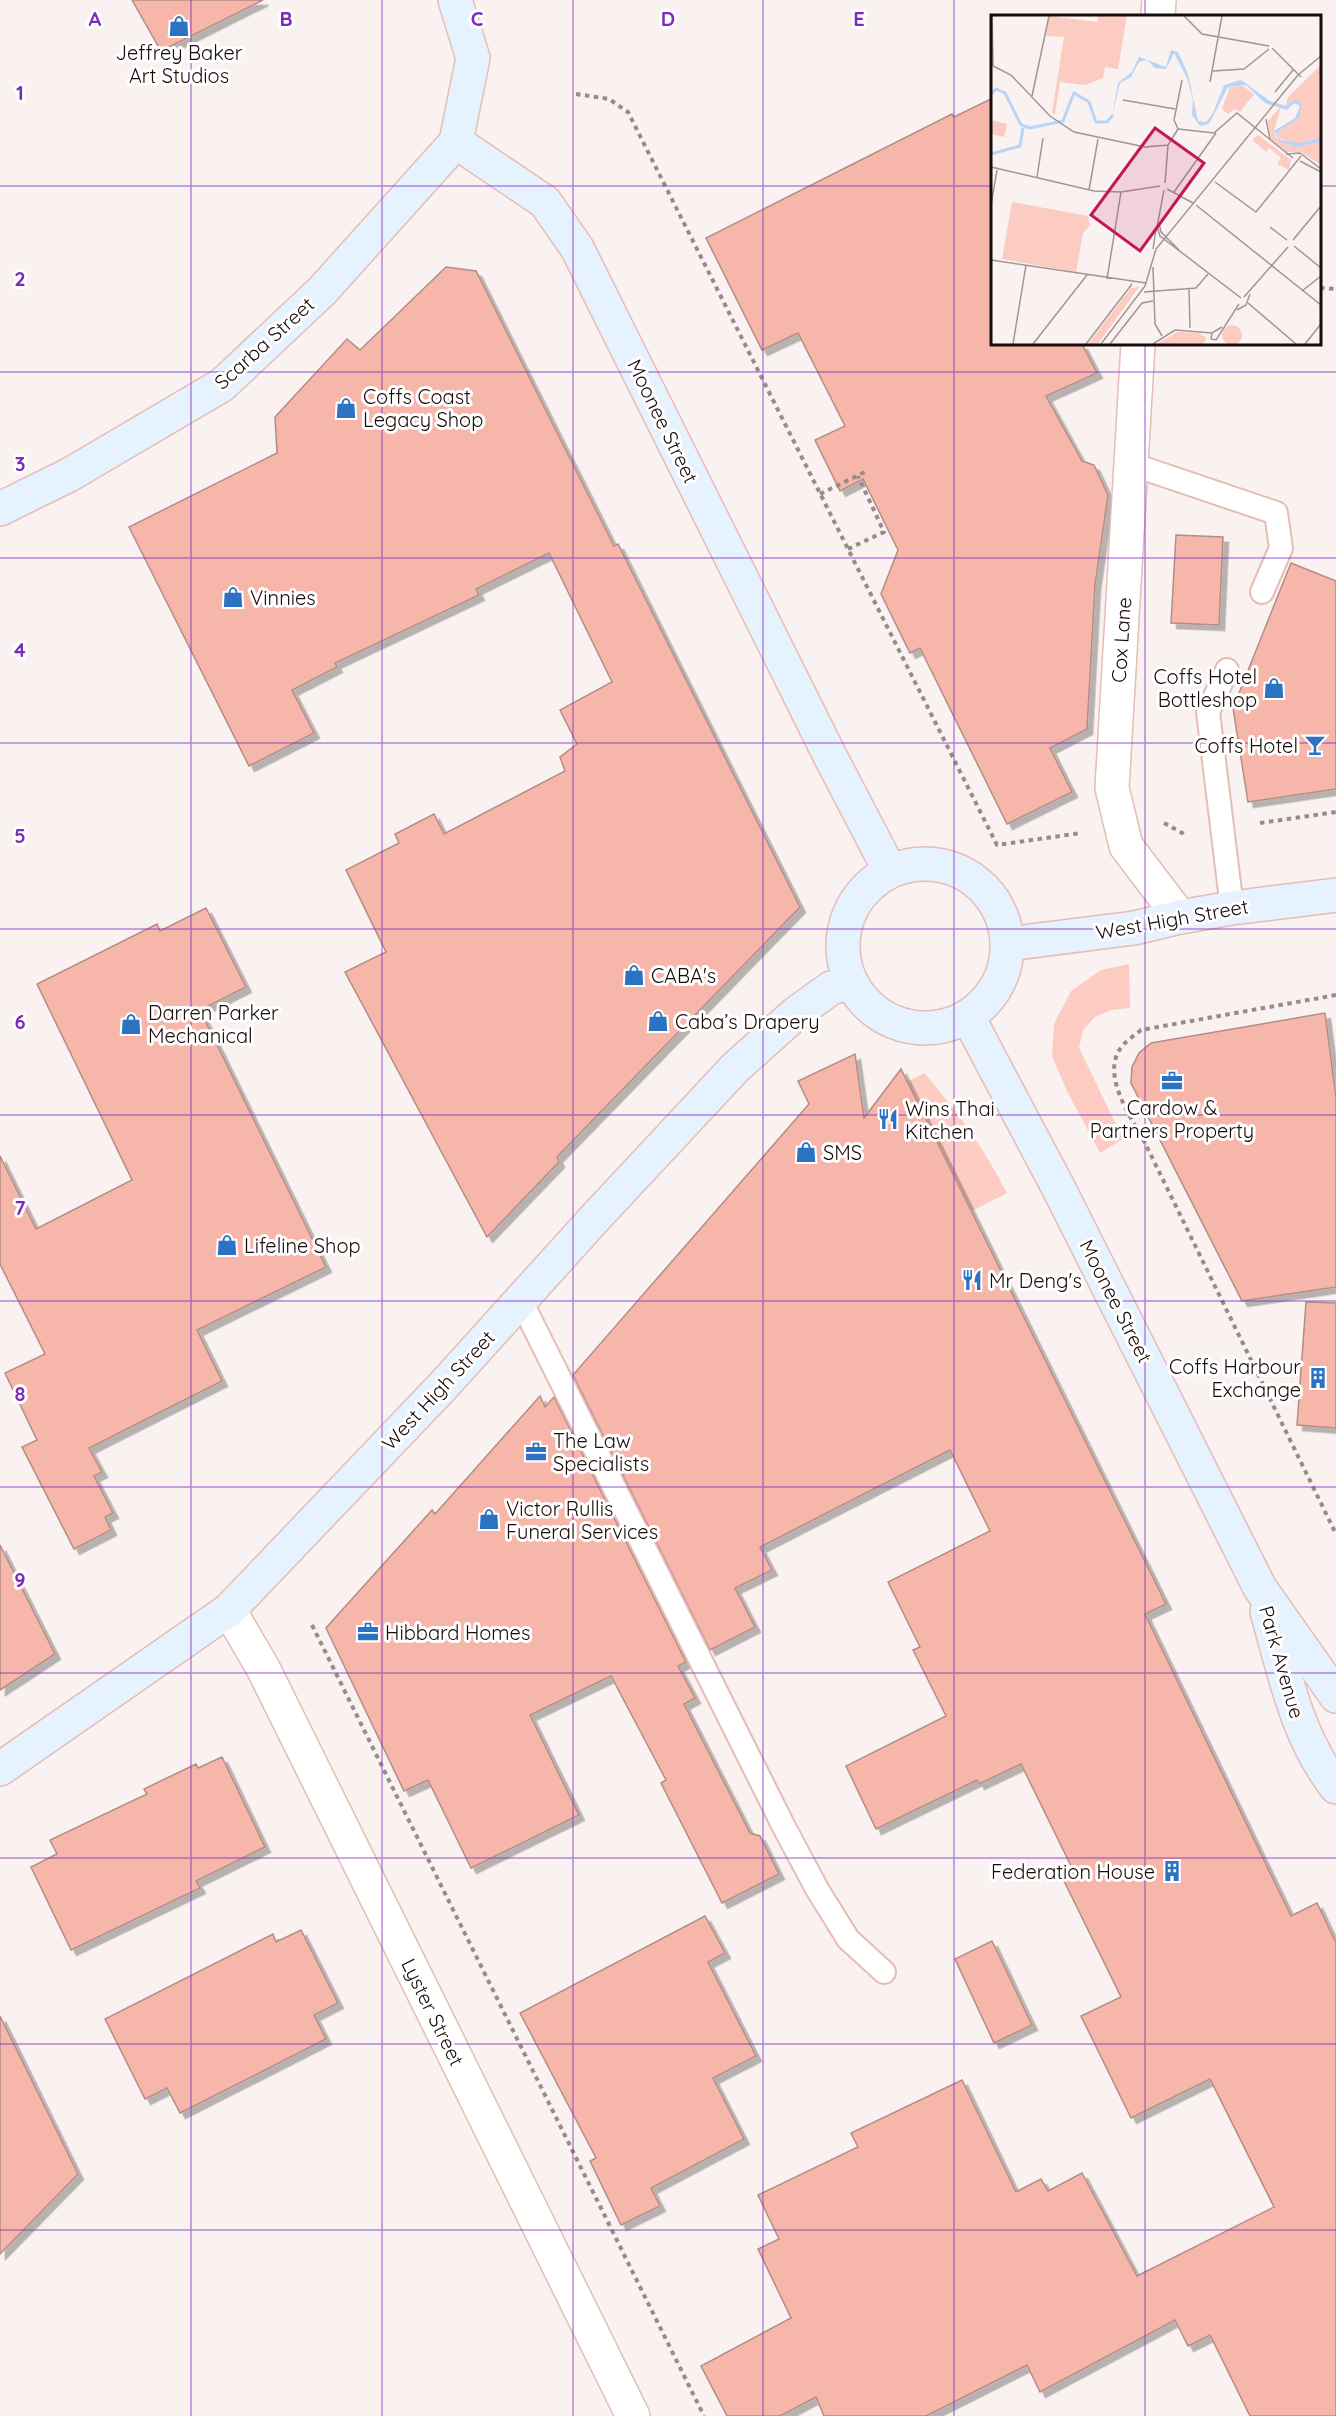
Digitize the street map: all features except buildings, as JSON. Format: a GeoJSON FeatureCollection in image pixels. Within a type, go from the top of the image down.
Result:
{"type":"FeatureCollection","features":[{"type":"Feature","properties":{"kind":"street"},"geometry":{"type":"LineString","coordinates":[[455,0],[473,58],[456,142]]}},
{"type":"Feature","properties":{"kind":"street"},"geometry":{"type":"LineString","coordinates":[[1158,15],[1159,0]]}},
{"type":"Feature","properties":{"kind":"street","name":"Scarba Street"},"geometry":{"type":"LineString","coordinates":[[0,509],[69,475],[222,385],[322,291],[456,142]]}},
{"type":"Feature","properties":{"kind":"street","name":"Moonee Street"},"geometry":{"type":"LineString","coordinates":[[456,142],[545,202],[577,248],[830,756],[891,870]]}},
{"type":"Feature","properties":{"kind":"street","name":"Cox Lane"},"geometry":{"type":"LineString","coordinates":[[1138,345],[1112,788],[1126,846],[1179,917]]}},
{"type":"Feature","properties":{"kind":"street"},"geometry":{"type":"LineString","coordinates":[[918,863],[945,866],[970,876],[991,894],[1003,917],[1008,944],[1006,966],[999,986],[985,1004],[968,1017],[946,1027],[922,1029],[898,1025],[877,1014],[860,997],[850,982],[844,963],[843,935],[852,908],[868,886],[891,870],[918,863]]}},
{"type":"Feature","properties":{"kind":"street","name":"West High Street"},"geometry":{"type":"LineString","coordinates":[[1008,944],[1134,928],[1232,908],[1336,895]]}},
{"type":"Feature","properties":{"kind":"street","name":"West High Street"},"geometry":{"type":"LineString","coordinates":[[0,1769],[229,1610],[443,1386],[735,1068],[795,1014],[831,988],[850,982]]}},
{"type":"Feature","properties":{"kind":"street","name":"Moonee Street"},"geometry":{"type":"LineString","coordinates":[[968,1017],[1059,1189],[1260,1588]]}},
{"type":"Feature","properties":{"kind":"street","name":"Park Avenue"},"geometry":{"type":"LineString","coordinates":[[1260,1588],[1336,1696]]}},
{"type":"Feature","properties":{"kind":"street","name":"Park Avenue"},"geometry":{"type":"LineString","coordinates":[[1260,1588],[1301,1728],[1327,1775],[1336,1808]]}},
{"type":"Feature","properties":{"kind":"street","name":"Lyster Street"},"geometry":{"type":"LineString","coordinates":[[229,1610],[263,1668],[633,2416]]}},
{"type":"Feature","properties":{"kind":"lane"},"geometry":{"type":"LineString","coordinates":[[1131,464],[1276,513],[1281,548],[1262,592]]}},
{"type":"Feature","properties":{"kind":"lane"},"geometry":{"type":"LineString","coordinates":[[1227,669],[1208,712],[1232,908]]}},
{"type":"Feature","properties":{"kind":"lane"},"geometry":{"type":"LineString","coordinates":[[521,1301],[549,1362],[795,1848],[848,1939],[884,1972]]}},
{"type":"Feature","properties":{"kind":"path"},"geometry":{"type":"LineString","coordinates":[[576,94],[609,99],[628,112],[997,845],[1084,833]]}},
{"type":"Feature","properties":{"kind":"path"},"geometry":{"type":"LineString","coordinates":[[1321,288],[1336,289]]}},
{"type":"Feature","properties":{"kind":"path"},"geometry":{"type":"LineString","coordinates":[[820,494],[867,471]]}},
{"type":"Feature","properties":{"kind":"path"},"geometry":{"type":"LineString","coordinates":[[848,549],[885,532],[858,476]]}},
{"type":"Feature","properties":{"kind":"path"},"geometry":{"type":"LineString","coordinates":[[1336,995],[1141,1030],[1119,1049],[1113,1070],[1119,1095],[1146,1145],[1336,1534]]}},
{"type":"Feature","properties":{"kind":"path"},"geometry":{"type":"LineString","coordinates":[[312,1625],[704,2416]]}},
{"type":"Feature","properties":{"kind":"shaded area"},"geometry":{"type":"Polygon","coordinates":[[[1129,964],[1130,1008],[1111,1010],[1095,1017],[1083,1030],[1079,1048],[1123,1139],[1100,1153],[1067,1091],[1052,1056],[1054,1024],[1071,991],[1101,970],[1129,964]]]}},
{"type":"Feature","properties":{"kind":"shaded area"},"geometry":{"type":"Polygon","coordinates":[[[924,1073],[970,1131],[1007,1193],[972,1211],[907,1082],[924,1073]]]}},
{"type":"Feature","properties":{"kind":"place","name":"Jeffrey Baker Art Studios"},"geometry":{"type":"Point","coordinates":[179,26]}},
{"type":"Feature","properties":{"kind":"place","name":"Coffs Coast Legacy Shop"},"geometry":{"type":"Point","coordinates":[346,408]}},
{"type":"Feature","properties":{"kind":"place","name":"Vinnies"},"geometry":{"type":"Point","coordinates":[233,597]}},
{"type":"Feature","properties":{"kind":"place","name":"Coffs Hotel Bottleshop"},"geometry":{"type":"Point","coordinates":[1274,688]}},
{"type":"Feature","properties":{"kind":"place","name":"Coffs Hotel"},"geometry":{"type":"Point","coordinates":[1315,745]}},
{"type":"Feature","properties":{"kind":"place","name":"CABA's"},"geometry":{"type":"Point","coordinates":[634,975]}},
{"type":"Feature","properties":{"kind":"place","name":"Caba’s Drapery"},"geometry":{"type":"Point","coordinates":[658,1021]}},
{"type":"Feature","properties":{"kind":"place","name":"Darren Parker Mechanical"},"geometry":{"type":"Point","coordinates":[131,1024]}},
{"type":"Feature","properties":{"kind":"place","name":"Cardow & Partners Property"},"geometry":{"type":"Point","coordinates":[1172,1081]}},
{"type":"Feature","properties":{"kind":"place","name":"Wins Thai Kitchen"},"geometry":{"type":"Point","coordinates":[888,1119]}},
{"type":"Feature","properties":{"kind":"place","name":"SMS"},"geometry":{"type":"Point","coordinates":[806,1152]}},
{"type":"Feature","properties":{"kind":"place","name":"Lifeline Shop"},"geometry":{"type":"Point","coordinates":[227,1245]}},
{"type":"Feature","properties":{"kind":"place","name":"Mr Deng's"},"geometry":{"type":"Point","coordinates":[972,1280]}},
{"type":"Feature","properties":{"kind":"place","name":"Coffs Harbour Exchange"},"geometry":{"type":"Point","coordinates":[1318,1378]}},
{"type":"Feature","properties":{"kind":"place","name":"The Law Specialists"},"geometry":{"type":"Point","coordinates":[536,1452]}},
{"type":"Feature","properties":{"kind":"place","name":"Victor Rullis Funeral Services"},"geometry":{"type":"Point","coordinates":[489,1519]}},
{"type":"Feature","properties":{"kind":"place","name":"Hibbard Homes"},"geometry":{"type":"Point","coordinates":[368,1632]}},
{"type":"Feature","properties":{"kind":"place","name":"Federation House"},"geometry":{"type":"Point","coordinates":[1172,1871]}}]}
